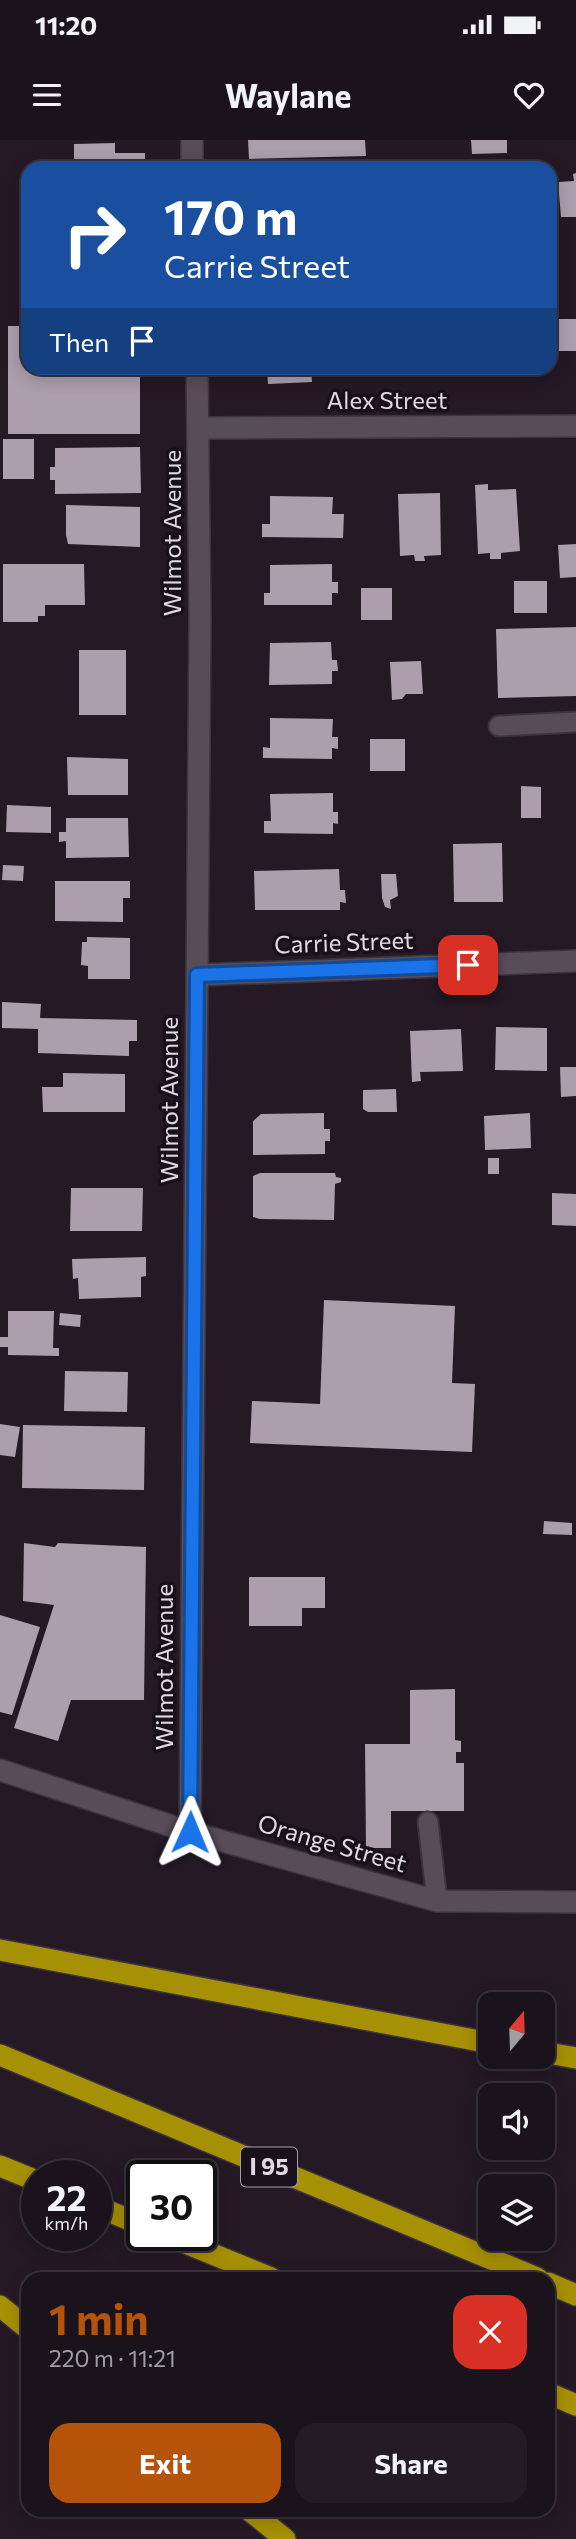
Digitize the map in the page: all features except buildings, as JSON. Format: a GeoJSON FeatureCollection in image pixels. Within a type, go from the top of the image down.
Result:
{"type":"FeatureCollection","features":[{"type":"Feature","properties":{"kind":"highway"},"geometry":{"type":"LineString","coordinates":[[0,1950],[478,2041]]}},
{"type":"Feature","properties":{"kind":"highway"},"geometry":{"type":"LineString","coordinates":[[555,2055],[576,2059]]}},
{"type":"Feature","properties":{"kind":"highway","name":"I 95"},"geometry":{"type":"LineString","coordinates":[[0,2056],[522,2272]]}},
{"type":"Feature","properties":{"kind":"highway"},"geometry":{"type":"LineString","coordinates":[[0,2166],[21,2175]]}},
{"type":"Feature","properties":{"kind":"highway"},"geometry":{"type":"LineString","coordinates":[[205,2251],[256,2272]]}},
{"type":"Feature","properties":{"kind":"highway"},"geometry":{"type":"LineString","coordinates":[[555,2286],[576,2295]]}},
{"type":"Feature","properties":{"kind":"highway"},"geometry":{"type":"LineString","coordinates":[[0,2306],[21,2323]]}},
{"type":"Feature","properties":{"kind":"highway"},"geometry":{"type":"LineString","coordinates":[[555,2396],[576,2405]]}},
{"type":"Feature","properties":{"kind":"highway"},"geometry":{"type":"LineString","coordinates":[[257,2517],[285,2539]]}},
{"type":"Feature","properties":{"kind":"street"},"geometry":{"type":"LineString","coordinates":[[192,140],[192,161]]}},
{"type":"Feature","properties":{"kind":"street","name":"Wilmot Avenue"},"geometry":{"type":"LineString","coordinates":[[190,1832],[200,618],[197,375]]}},
{"type":"Feature","properties":{"kind":"street","name":"Alex Street"},"geometry":{"type":"LineString","coordinates":[[199,428],[576,426]]}},
{"type":"Feature","properties":{"kind":"street","name":"Carrie Street"},"geometry":{"type":"LineString","coordinates":[[197,975],[576,961]]}},
{"type":"Feature","properties":{"kind":"street","name":"Orange Street"},"geometry":{"type":"LineString","coordinates":[[0,1770],[190,1832],[437,1901],[576,1902]]}},
{"type":"Feature","properties":{"kind":"lane"},"geometry":{"type":"LineString","coordinates":[[499,726],[576,722]]}},
{"type":"Feature","properties":{"kind":"lane"},"geometry":{"type":"LineString","coordinates":[[429,1822],[437,1901]]}},
{"type":"Feature","properties":{"kind":"route"},"geometry":{"type":"LineString","coordinates":[[190,1832],[197,975],[468,965]]}}]}
